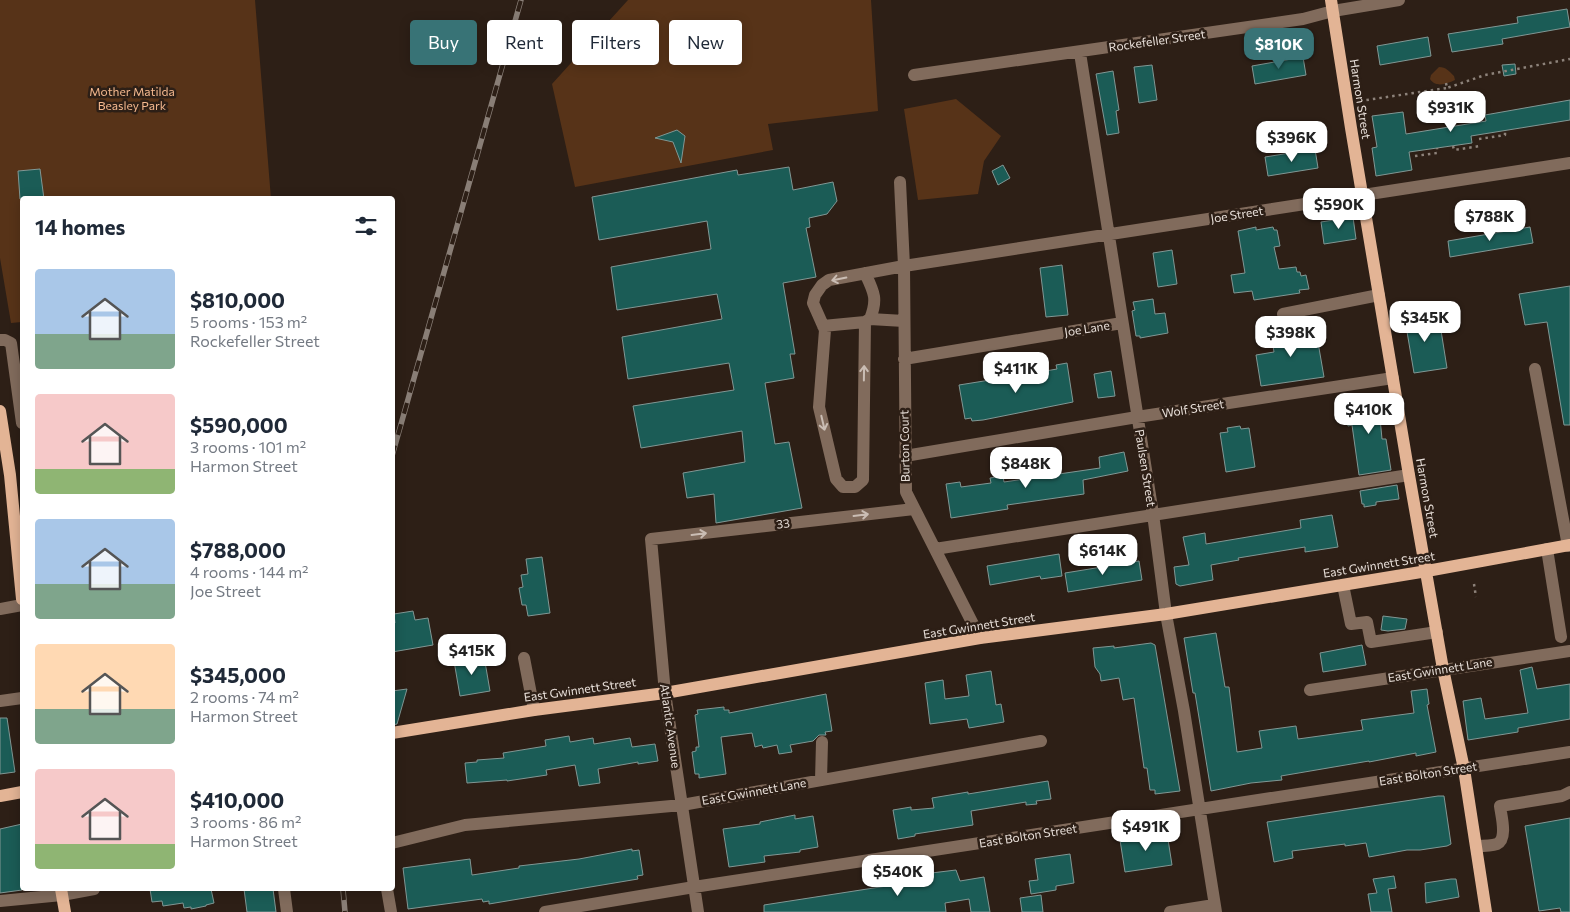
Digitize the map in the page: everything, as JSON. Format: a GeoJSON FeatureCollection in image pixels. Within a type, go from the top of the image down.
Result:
{"type":"FeatureCollection","features":[{"type":"Feature","properties":{"kind":"main road","name":"Harmon Street"},"geometry":{"type":"LineString","coordinates":[[1332,6],[1392,378],[1443,669],[1464,769],[1486,912]]}},
{"type":"Feature","properties":{"kind":"main road"},"geometry":{"type":"LineString","coordinates":[[0,411],[5,476],[20,585]]}},
{"type":"Feature","properties":{"kind":"main road","name":"East Gwinnett Street"},"geometry":{"type":"LineString","coordinates":[[395,733],[534,710],[665,693],[980,638],[1166,614],[1427,571],[1569,545]]}},
{"type":"Feature","properties":{"kind":"main road"},"geometry":{"type":"LineString","coordinates":[[0,796],[20,792]]}},
{"type":"Feature","properties":{"kind":"main road"},"geometry":{"type":"LineString","coordinates":[[62,892],[65,912]]}},
{"type":"Feature","properties":{"kind":"street","name":"Rockefeller Street"},"geometry":{"type":"LineString","coordinates":[[914,75],[1303,20],[1332,6],[1399,0]]}},
{"type":"Feature","properties":{"kind":"street","name":"Paulsen Street"},"geometry":{"type":"LineString","coordinates":[[1080,53],[1153,514],[1166,614],[1215,908]]}},
{"type":"Feature","properties":{"kind":"street","name":"Joe Street"},"geometry":{"type":"LineString","coordinates":[[865,273],[1570,163]]}},
{"type":"Feature","properties":{"kind":"street","name":"Burton Court"},"geometry":{"type":"LineString","coordinates":[[900,182],[904,266],[906,492],[980,638]]}},
{"type":"Feature","properties":{"kind":"street"},"geometry":{"type":"LineString","coordinates":[[865,273],[874,292],[876,302],[868,320],[863,480],[854,487],[843,487],[836,479],[819,407],[825,330],[813,303],[815,294],[829,280],[865,273]]}},
{"type":"Feature","properties":{"kind":"street"},"geometry":{"type":"LineString","coordinates":[[1283,314],[1379,295]]}},
{"type":"Feature","properties":{"kind":"street"},"geometry":{"type":"LineString","coordinates":[[823,326],[868,320],[904,320]]}},
{"type":"Feature","properties":{"kind":"street","name":"Joe Lane"},"geometry":{"type":"LineString","coordinates":[[904,359],[1122,323]]}},
{"type":"Feature","properties":{"kind":"street"},"geometry":{"type":"LineString","coordinates":[[0,340],[11,343],[20,409]]}},
{"type":"Feature","properties":{"kind":"street"},"geometry":{"type":"LineString","coordinates":[[1535,369],[1569,545]]}},
{"type":"Feature","properties":{"kind":"street","name":"Wolf Street"},"geometry":{"type":"LineString","coordinates":[[905,456],[1137,417],[1392,378]]}},
{"type":"Feature","properties":{"kind":"street"},"geometry":{"type":"LineString","coordinates":[[2,426],[20,424]]}},
{"type":"Feature","properties":{"kind":"street"},"geometry":{"type":"LineString","coordinates":[[935,549],[1409,475]]}},
{"type":"Feature","properties":{"kind":"street","name":"33"},"geometry":{"type":"LineString","coordinates":[[651,539],[914,509]]}},
{"type":"Feature","properties":{"kind":"street","name":"Atlantic Avenue"},"geometry":{"type":"LineString","coordinates":[[651,539],[665,693],[698,912]]}},
{"type":"Feature","properties":{"kind":"street"},"geometry":{"type":"LineString","coordinates":[[1546,549],[1561,637]]}},
{"type":"Feature","properties":{"kind":"street"},"geometry":{"type":"LineString","coordinates":[[1343,585],[1351,624],[1367,622],[1371,642],[1437,632]]}},
{"type":"Feature","properties":{"kind":"street"},"geometry":{"type":"LineString","coordinates":[[0,610],[20,605]]}},
{"type":"Feature","properties":{"kind":"street","name":"East Gwinnett Lane"},"geometry":{"type":"LineString","coordinates":[[1310,690],[1570,651]]}},
{"type":"Feature","properties":{"kind":"street"},"geometry":{"type":"LineString","coordinates":[[524,658],[534,710]]}},
{"type":"Feature","properties":{"kind":"street"},"geometry":{"type":"LineString","coordinates":[[0,701],[20,698]]}},
{"type":"Feature","properties":{"kind":"street","name":"East Gwinnett Lane"},"geometry":{"type":"LineString","coordinates":[[395,842],[465,825],[682,805],[1041,741]]}},
{"type":"Feature","properties":{"kind":"street"},"geometry":{"type":"LineString","coordinates":[[821,780],[822,742]]}},
{"type":"Feature","properties":{"kind":"street","name":"East Bolton Street"},"geometry":{"type":"LineString","coordinates":[[545,912],[575,910],[694,887],[1570,753]]}},
{"type":"Feature","properties":{"kind":"street"},"geometry":{"type":"LineString","coordinates":[[1476,846],[1497,844],[1501,840],[1503,833],[1500,806],[1562,796],[1570,792]]}},
{"type":"Feature","properties":{"kind":"street"},"geometry":{"type":"LineString","coordinates":[[284,891],[287,912]]}},
{"type":"Feature","properties":{"kind":"street"},"geometry":{"type":"LineString","coordinates":[[387,891],[391,912]]}},
{"type":"Feature","properties":{"kind":"street"},"geometry":{"type":"LineString","coordinates":[[0,901],[62,892]]}},
{"type":"Feature","properties":{"kind":"street"},"geometry":{"type":"LineString","coordinates":[[1170,912],[1215,908]]}},
{"type":"Feature","properties":{"kind":"path"},"geometry":{"type":"LineString","coordinates":[[1347,103],[1447,88],[1485,75],[1570,59]]}},
{"type":"Feature","properties":{"kind":"path"},"geometry":{"type":"LineString","coordinates":[[1446,83],[1447,88]]}},
{"type":"Feature","properties":{"kind":"path"},"geometry":{"type":"LineString","coordinates":[[1479,139],[1505,136],[1505,131]]}},
{"type":"Feature","properties":{"kind":"path"},"geometry":{"type":"LineString","coordinates":[[1453,146],[1454,150],[1480,146]]}},
{"type":"Feature","properties":{"kind":"path"},"geometry":{"type":"LineString","coordinates":[[1415,156],[1437,153],[1437,148]]}},
{"type":"Feature","properties":{"kind":"path"},"geometry":{"type":"LineString","coordinates":[[1474,584],[1476,597]]}},
{"type":"Feature","properties":{"kind":"green space","name":"Mother Matilda Beasley Park"},"geometry":{"type":"Polygon","coordinates":[[[0,0],[255,0],[271,196],[20,196],[20,322],[11,323],[0,258],[0,0]]]}},
{"type":"Feature","properties":{"kind":"green space"},"geometry":{"type":"Polygon","coordinates":[[[628,0],[871,0],[878,111],[768,124],[773,150],[575,187],[552,84],[572,62],[572,65],[659,65],[659,20],[610,20],[628,0]]]}},
{"type":"Feature","properties":{"kind":"green space"},"geometry":{"type":"Polygon","coordinates":[[[1439,67],[1449,71],[1455,80],[1441,84],[1432,82],[1430,79],[1431,75],[1439,67]]]}},
{"type":"Feature","properties":{"kind":"green space"},"geometry":{"type":"Polygon","coordinates":[[[956,99],[1001,136],[984,161],[978,194],[918,200],[904,109],[956,99]]]}},
{"type":"Feature","properties":{"kind":"building"},"geometry":{"type":"Polygon","coordinates":[[[1567,9],[1570,27],[1502,39],[1503,44],[1452,52],[1448,34],[1518,23],[1517,17],[1567,9]]]}},
{"type":"Feature","properties":{"kind":"building"},"geometry":{"type":"Polygon","coordinates":[[[1428,37],[1431,56],[1380,65],[1377,46],[1428,37]]]}},
{"type":"Feature","properties":{"kind":"building"},"geometry":{"type":"Polygon","coordinates":[[[1303,57],[1306,75],[1255,84],[1252,66],[1303,57]]]}},
{"type":"Feature","properties":{"kind":"building"},"geometry":{"type":"Polygon","coordinates":[[[1515,64],[1516,74],[1504,76],[1502,65],[1515,64]]]}},
{"type":"Feature","properties":{"kind":"building"},"geometry":{"type":"Polygon","coordinates":[[[1152,65],[1157,100],[1139,103],[1134,67],[1152,65]]]}},
{"type":"Feature","properties":{"kind":"building"},"geometry":{"type":"Polygon","coordinates":[[[1113,71],[1119,110],[1116,111],[1119,133],[1107,135],[1096,74],[1113,71]]]}},
{"type":"Feature","properties":{"kind":"building"},"geometry":{"type":"Polygon","coordinates":[[[1570,100],[1570,120],[1471,136],[1472,143],[1409,152],[1412,170],[1376,176],[1372,148],[1377,147],[1372,116],[1403,112],[1406,134],[1486,121],[1485,115],[1570,100]]]}},
{"type":"Feature","properties":{"kind":"building"},"geometry":{"type":"Polygon","coordinates":[[[677,130],[685,136],[681,163],[673,142],[655,138],[677,130]]]}},
{"type":"Feature","properties":{"kind":"building"},"geometry":{"type":"Polygon","coordinates":[[[1315,149],[1318,168],[1268,176],[1265,157],[1315,149]]]}},
{"type":"Feature","properties":{"kind":"building"},"geometry":{"type":"Polygon","coordinates":[[[1003,165],[1010,178],[998,185],[992,171],[1003,165]]]}},
{"type":"Feature","properties":{"kind":"building"},"geometry":{"type":"Polygon","coordinates":[[[789,167],[793,190],[833,182],[837,201],[827,214],[809,218],[810,227],[806,228],[816,277],[783,283],[795,354],[790,354],[794,378],[765,383],[775,444],[789,442],[802,508],[716,523],[714,494],[687,498],[683,473],[745,462],[742,431],[641,448],[633,406],[734,390],[729,363],[628,379],[622,337],[722,319],[717,294],[617,310],[611,267],[711,249],[707,221],[599,240],[592,197],[737,170],[738,175],[789,167]]]}},
{"type":"Feature","properties":{"kind":"building"},"geometry":{"type":"Polygon","coordinates":[[[40,169],[44,196],[20,196],[20,199],[18,171],[40,169]]]}},
{"type":"Feature","properties":{"kind":"building"},"geometry":{"type":"Polygon","coordinates":[[[1353,217],[1356,239],[1324,244],[1321,222],[1353,217]]]}},
{"type":"Feature","properties":{"kind":"building"},"geometry":{"type":"Polygon","coordinates":[[[1256,227],[1256,230],[1273,227],[1274,230],[1277,230],[1280,246],[1274,247],[1279,269],[1296,267],[1297,272],[1300,272],[1301,276],[1306,275],[1309,289],[1299,290],[1300,293],[1254,300],[1252,291],[1234,293],[1231,275],[1245,273],[1238,231],[1256,227]]]}},
{"type":"Feature","properties":{"kind":"building"},"geometry":{"type":"Polygon","coordinates":[[[1530,227],[1533,243],[1450,257],[1448,241],[1530,227]]]}},
{"type":"Feature","properties":{"kind":"building"},"geometry":{"type":"Polygon","coordinates":[[[1172,250],[1177,284],[1158,287],[1153,253],[1172,250]]]}},
{"type":"Feature","properties":{"kind":"building"},"geometry":{"type":"Polygon","coordinates":[[[1062,265],[1068,315],[1046,317],[1040,268],[1062,265]]]}},
{"type":"Feature","properties":{"kind":"building"},"geometry":{"type":"Polygon","coordinates":[[[1570,286],[1570,425],[1564,425],[1547,322],[1525,325],[1519,294],[1570,286]]]}},
{"type":"Feature","properties":{"kind":"building"},"geometry":{"type":"Polygon","coordinates":[[[1153,299],[1155,314],[1165,313],[1168,333],[1140,338],[1140,336],[1136,336],[1132,311],[1135,310],[1133,302],[1153,299]]]}},
{"type":"Feature","properties":{"kind":"building"},"geometry":{"type":"Polygon","coordinates":[[[1423,311],[1425,320],[1439,318],[1447,368],[1414,373],[1404,314],[1423,311]]]}},
{"type":"Feature","properties":{"kind":"building"},"geometry":{"type":"Polygon","coordinates":[[[1315,325],[1324,377],[1261,386],[1256,355],[1274,352],[1271,333],[1315,325]]]}},
{"type":"Feature","properties":{"kind":"building"},"geometry":{"type":"Polygon","coordinates":[[[1067,363],[1073,402],[983,420],[972,421],[971,418],[965,419],[959,385],[1057,369],[1056,365],[1067,363]]]}},
{"type":"Feature","properties":{"kind":"building"},"geometry":{"type":"Polygon","coordinates":[[[1111,371],[1115,396],[1098,398],[1094,374],[1111,371]]]}},
{"type":"Feature","properties":{"kind":"building"},"geometry":{"type":"Polygon","coordinates":[[[1382,396],[1385,418],[1380,418],[1382,439],[1386,439],[1391,470],[1359,475],[1352,425],[1348,426],[1345,403],[1382,396]]]}},
{"type":"Feature","properties":{"kind":"building"},"geometry":{"type":"Polygon","coordinates":[[[1240,426],[1241,429],[1249,428],[1255,467],[1226,472],[1220,433],[1228,432],[1227,428],[1240,426]]]}},
{"type":"Feature","properties":{"kind":"building"},"geometry":{"type":"Polygon","coordinates":[[[1124,452],[1128,471],[1083,480],[1084,494],[1007,505],[1008,509],[951,518],[946,484],[960,482],[961,487],[991,483],[990,478],[1003,476],[1004,482],[1100,468],[1099,457],[1124,452]]]}},
{"type":"Feature","properties":{"kind":"building"},"geometry":{"type":"Polygon","coordinates":[[[1397,485],[1399,499],[1376,502],[1376,505],[1364,507],[1364,504],[1362,504],[1360,491],[1397,485]]]}},
{"type":"Feature","properties":{"kind":"building"},"geometry":{"type":"Polygon","coordinates":[[[1332,515],[1338,547],[1305,552],[1305,547],[1238,558],[1239,560],[1211,565],[1213,580],[1180,586],[1176,584],[1174,567],[1189,565],[1183,537],[1205,533],[1206,544],[1301,528],[1300,520],[1332,515]]]}},
{"type":"Feature","properties":{"kind":"building"},"geometry":{"type":"Polygon","coordinates":[[[1059,554],[1062,576],[1041,579],[1040,576],[990,585],[987,566],[1059,554]]]}},
{"type":"Feature","properties":{"kind":"building"},"geometry":{"type":"Polygon","coordinates":[[[542,557],[550,613],[528,616],[526,605],[522,605],[519,588],[523,587],[521,575],[528,574],[526,559],[542,557]]]}},
{"type":"Feature","properties":{"kind":"building"},"geometry":{"type":"Polygon","coordinates":[[[1139,561],[1142,580],[1068,592],[1065,573],[1139,561]]]}},
{"type":"Feature","properties":{"kind":"building"},"geometry":{"type":"Polygon","coordinates":[[[413,611],[415,620],[428,618],[433,645],[395,651],[395,614],[413,611]]]}},
{"type":"Feature","properties":{"kind":"building"},"geometry":{"type":"Polygon","coordinates":[[[1383,616],[1407,619],[1405,629],[1381,630],[1383,616]]]}},
{"type":"Feature","properties":{"kind":"building"},"geometry":{"type":"Polygon","coordinates":[[[1216,633],[1225,687],[1229,687],[1237,752],[1262,748],[1259,731],[1296,726],[1298,739],[1363,730],[1361,720],[1414,713],[1411,691],[1427,689],[1429,704],[1427,705],[1436,752],[1416,756],[1416,753],[1281,776],[1282,780],[1251,783],[1211,791],[1184,638],[1216,633]]]}},
{"type":"Feature","properties":{"kind":"building"},"geometry":{"type":"Polygon","coordinates":[[[1151,643],[1155,645],[1180,791],[1155,794],[1155,790],[1150,790],[1147,768],[1144,768],[1134,698],[1123,700],[1119,678],[1101,681],[1100,674],[1095,667],[1093,648],[1114,646],[1114,648],[1151,643]]]}},
{"type":"Feature","properties":{"kind":"building"},"geometry":{"type":"Polygon","coordinates":[[[1362,645],[1366,665],[1323,672],[1320,653],[1362,645]]]}},
{"type":"Feature","properties":{"kind":"building"},"geometry":{"type":"Polygon","coordinates":[[[484,656],[490,691],[460,696],[454,661],[484,656]]]}},
{"type":"Feature","properties":{"kind":"building"},"geometry":{"type":"Polygon","coordinates":[[[1532,667],[1537,689],[1570,684],[1570,719],[1518,728],[1518,732],[1468,740],[1463,701],[1481,698],[1485,719],[1528,713],[1520,670],[1532,667]]]}},
{"type":"Feature","properties":{"kind":"building"},"geometry":{"type":"Polygon","coordinates":[[[991,671],[996,705],[1001,704],[1004,722],[969,728],[967,719],[930,724],[925,683],[943,680],[945,699],[969,696],[966,675],[991,671]]]}},
{"type":"Feature","properties":{"kind":"building"},"geometry":{"type":"Polygon","coordinates":[[[407,689],[397,724],[395,724],[395,691],[407,689]]]}},
{"type":"Feature","properties":{"kind":"building"},"geometry":{"type":"Polygon","coordinates":[[[826,694],[832,731],[825,732],[826,735],[819,735],[813,741],[790,745],[792,752],[779,754],[777,745],[763,748],[762,745],[755,747],[752,733],[721,737],[726,774],[699,778],[699,774],[695,774],[692,752],[696,751],[696,747],[699,747],[695,715],[698,714],[697,710],[724,707],[724,710],[729,710],[729,713],[826,694]]]}},
{"type":"Feature","properties":{"kind":"building"},"geometry":{"type":"Polygon","coordinates":[[[0,718],[7,718],[15,772],[0,774],[0,718]]]}},
{"type":"Feature","properties":{"kind":"building"},"geometry":{"type":"Polygon","coordinates":[[[569,736],[570,742],[593,738],[594,744],[630,738],[632,747],[655,744],[658,761],[638,764],[638,762],[598,769],[600,783],[579,786],[575,765],[546,770],[547,775],[507,781],[467,783],[465,763],[504,758],[503,753],[546,746],[545,740],[569,736]]]}},
{"type":"Feature","properties":{"kind":"building"},"geometry":{"type":"Polygon","coordinates":[[[1048,781],[1051,799],[1036,801],[1037,804],[1026,805],[1026,802],[971,811],[973,825],[915,834],[915,836],[898,839],[893,810],[911,807],[911,810],[934,808],[932,798],[1048,781]]]}},
{"type":"Feature","properties":{"kind":"building"},"geometry":{"type":"Polygon","coordinates":[[[1444,796],[1451,844],[1447,846],[1407,850],[1369,857],[1366,843],[1345,846],[1345,844],[1292,851],[1293,858],[1274,862],[1267,822],[1444,796]]]}},
{"type":"Feature","properties":{"kind":"building"},"geometry":{"type":"Polygon","coordinates":[[[795,815],[795,819],[813,816],[818,847],[800,850],[800,852],[764,856],[765,862],[729,867],[723,829],[760,824],[760,822],[795,815]]]}},
{"type":"Feature","properties":{"kind":"building"},"geometry":{"type":"Polygon","coordinates":[[[1570,818],[1570,912],[1561,912],[1560,908],[1539,911],[1525,826],[1570,818]]]}},
{"type":"Feature","properties":{"kind":"building"},"geometry":{"type":"Polygon","coordinates":[[[20,824],[20,890],[0,893],[0,829],[20,824]]]}},
{"type":"Feature","properties":{"kind":"building"},"geometry":{"type":"Polygon","coordinates":[[[1167,833],[1172,865],[1125,872],[1120,840],[1167,833]]]}},
{"type":"Feature","properties":{"kind":"building"},"geometry":{"type":"Polygon","coordinates":[[[632,849],[632,851],[639,850],[643,875],[637,876],[638,879],[489,904],[489,901],[483,902],[482,899],[408,909],[403,868],[470,859],[472,875],[632,849]]]}},
{"type":"Feature","properties":{"kind":"building"},"geometry":{"type":"Polygon","coordinates":[[[1070,854],[1074,883],[1056,886],[1056,890],[1031,894],[1029,881],[1038,880],[1035,859],[1070,854]]]}},
{"type":"Feature","properties":{"kind":"building"},"geometry":{"type":"Polygon","coordinates":[[[956,870],[960,881],[984,877],[990,912],[971,912],[969,899],[945,903],[946,912],[764,912],[764,905],[924,880],[923,874],[956,870]]]}},
{"type":"Feature","properties":{"kind":"building"},"geometry":{"type":"Polygon","coordinates":[[[1394,876],[1396,888],[1388,889],[1392,912],[1371,912],[1368,894],[1377,893],[1373,879],[1394,876]]]}},
{"type":"Feature","properties":{"kind":"building"},"geometry":{"type":"Polygon","coordinates":[[[1456,879],[1459,897],[1426,903],[1425,883],[1456,879]]]}},
{"type":"Feature","properties":{"kind":"building"},"geometry":{"type":"Polygon","coordinates":[[[150,891],[211,891],[214,903],[191,909],[191,907],[184,908],[183,903],[163,906],[162,901],[152,902],[150,891]]]}},
{"type":"Feature","properties":{"kind":"building"},"geometry":{"type":"Polygon","coordinates":[[[244,891],[273,891],[276,912],[247,912],[244,891]]]}},
{"type":"Feature","properties":{"kind":"building"},"geometry":{"type":"Polygon","coordinates":[[[1041,895],[1043,912],[1022,912],[1020,898],[1041,895]]]}},
{"type":"Feature","properties":{"kind":"railway"},"geometry":{"type":"LineString","coordinates":[[395,445],[521,0]]}},
{"type":"Feature","properties":{"kind":"railway"},"geometry":{"type":"LineString","coordinates":[[343,891],[345,912]]}}]}
